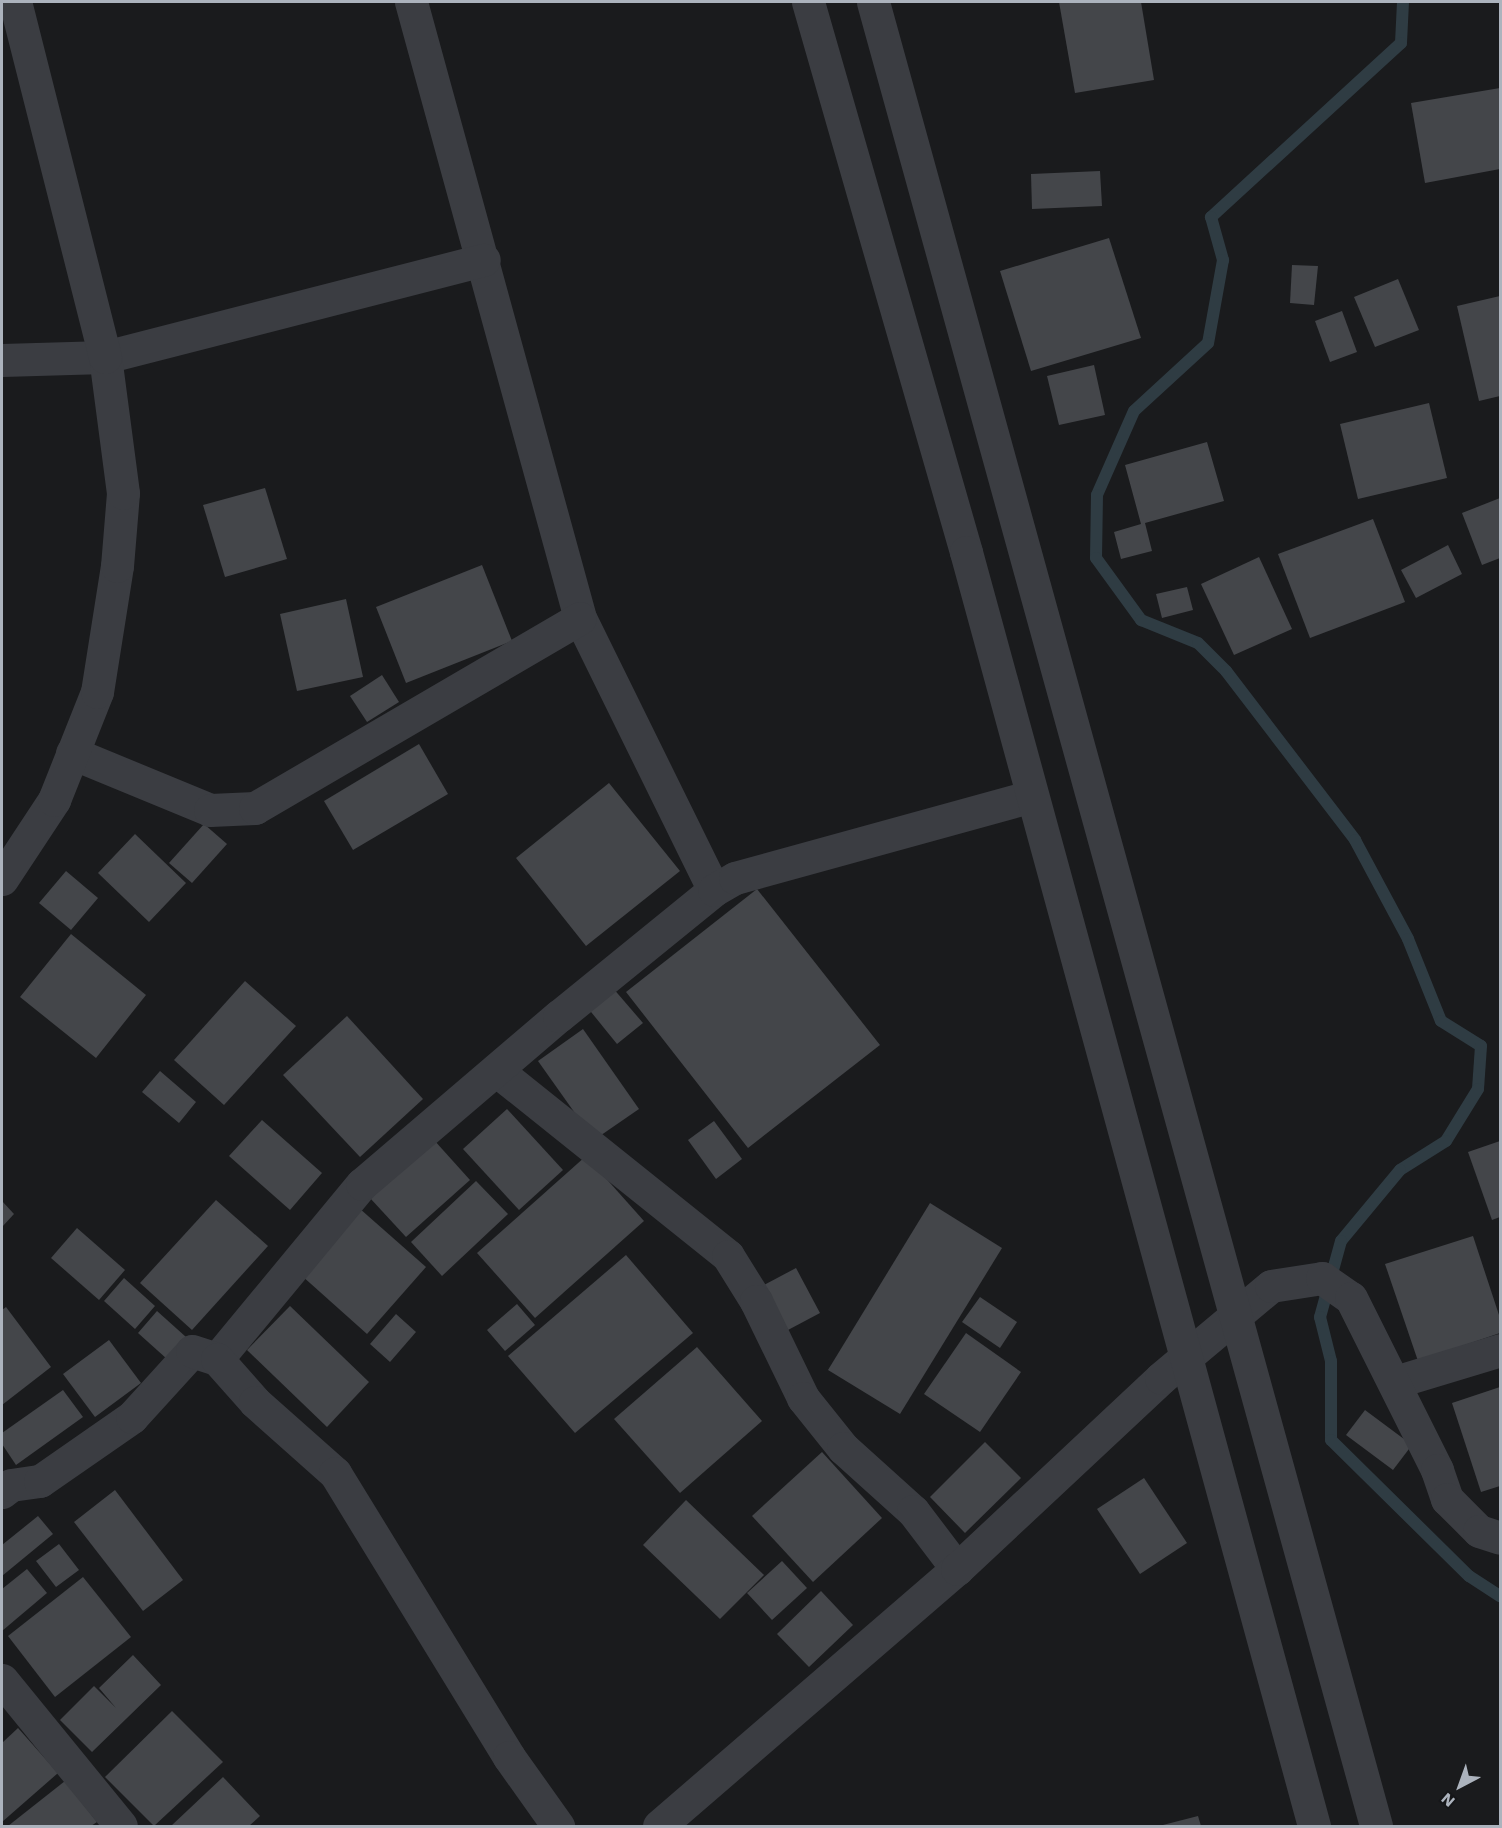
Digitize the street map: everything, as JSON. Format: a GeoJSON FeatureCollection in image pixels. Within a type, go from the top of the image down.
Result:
{"type":"FeatureCollection","features":[{"type":"Feature","properties":{"kind":"street"},"geometry":{"type":"LineString","coordinates":[[2,879],[54,800],[96,692],[118,555],[123,492],[105,357],[15,2]]}},
{"type":"Feature","properties":{"kind":"street"},"geometry":{"type":"LineString","coordinates":[[411,2],[484,260],[580,618],[714,890]]}},
{"type":"Feature","properties":{"kind":"street"},"geometry":{"type":"LineString","coordinates":[[808,2],[1032,796],[1314,1827]]}},
{"type":"Feature","properties":{"kind":"street"},"geometry":{"type":"LineString","coordinates":[[873,2],[1376,1827]]}},
{"type":"Feature","properties":{"kind":"street"},"geometry":{"type":"LineString","coordinates":[[2,360],[105,357],[484,260]]}},
{"type":"Feature","properties":{"kind":"street"},"geometry":{"type":"LineString","coordinates":[[72,753],[210,810],[255,808],[580,618]]}},
{"type":"Feature","properties":{"kind":"street"},"geometry":{"type":"LineString","coordinates":[[217,1359],[362,1184],[714,890],[735,878],[1032,796]]}},
{"type":"Feature","properties":{"kind":"street"},"geometry":{"type":"LineString","coordinates":[[496,1070],[728,1256],[756,1300],[803,1398],[843,1448],[913,1511],[957,1569]]}},
{"type":"Feature","properties":{"kind":"street"},"geometry":{"type":"LineString","coordinates":[[659,1827],[957,1569],[1185,1358],[1271,1286],[1322,1278],[1351,1298],[1395,1382],[1437,1470],[1447,1499],[1479,1532],[1500,1538]]}},
{"type":"Feature","properties":{"kind":"street"},"geometry":{"type":"LineString","coordinates":[[1395,1382],[1500,1350]]}},
{"type":"Feature","properties":{"kind":"street"},"geometry":{"type":"LineString","coordinates":[[2,1492],[11,1485],[40,1481],[132,1418],[192,1351],[217,1359],[255,1401],[335,1473],[509,1757],[558,1827]]}},
{"type":"Feature","properties":{"kind":"street"},"geometry":{"type":"LineString","coordinates":[[2,1680],[121,1827]]}},
{"type":"Feature","properties":{"kind":"building"},"geometry":{"type":"Polygon","coordinates":[[[1059,2],[1141,2],[1154,80],[1075,93],[1059,2]]]}},
{"type":"Feature","properties":{"kind":"building"},"geometry":{"type":"Polygon","coordinates":[[[1500,88],[1500,169],[1425,183],[1411,103],[1500,88]]]}},
{"type":"Feature","properties":{"kind":"building"},"geometry":{"type":"Polygon","coordinates":[[[1100,171],[1102,206],[1032,209],[1031,174],[1100,171]]]}},
{"type":"Feature","properties":{"kind":"building"},"geometry":{"type":"Polygon","coordinates":[[[1109,238],[1141,338],[1031,371],[1000,271],[1109,238]]]}},
{"type":"Feature","properties":{"kind":"building"},"geometry":{"type":"Polygon","coordinates":[[[1292,265],[1318,266],[1314,305],[1290,303],[1292,265]]]}},
{"type":"Feature","properties":{"kind":"building"},"geometry":{"type":"Polygon","coordinates":[[[1398,279],[1419,330],[1375,347],[1354,297],[1398,279]]]}},
{"type":"Feature","properties":{"kind":"building"},"geometry":{"type":"Polygon","coordinates":[[[1500,296],[1500,396],[1479,401],[1457,306],[1500,296]]]}},
{"type":"Feature","properties":{"kind":"building"},"geometry":{"type":"Polygon","coordinates":[[[1342,311],[1357,352],[1330,362],[1315,321],[1342,311]]]}},
{"type":"Feature","properties":{"kind":"building"},"geometry":{"type":"Polygon","coordinates":[[[1094,365],[1105,415],[1059,425],[1047,376],[1094,365]]]}},
{"type":"Feature","properties":{"kind":"building"},"geometry":{"type":"Polygon","coordinates":[[[1429,403],[1447,478],[1358,499],[1340,424],[1429,403]]]}},
{"type":"Feature","properties":{"kind":"building"},"geometry":{"type":"Polygon","coordinates":[[[1207,442],[1224,501],[1145,523],[1152,551],[1121,559],[1114,532],[1141,524],[1125,465],[1207,442]]]}},
{"type":"Feature","properties":{"kind":"building"},"geometry":{"type":"Polygon","coordinates":[[[265,488],[287,559],[225,577],[203,505],[265,488]]]}},
{"type":"Feature","properties":{"kind":"building"},"geometry":{"type":"Polygon","coordinates":[[[1500,498],[1500,558],[1482,565],[1462,513],[1500,498]]]}},
{"type":"Feature","properties":{"kind":"building"},"geometry":{"type":"Polygon","coordinates":[[[1373,519],[1405,602],[1310,638],[1278,554],[1373,519]]]}},
{"type":"Feature","properties":{"kind":"building"},"geometry":{"type":"Polygon","coordinates":[[[1448,545],[1462,574],[1416,598],[1401,570],[1448,545]]]}},
{"type":"Feature","properties":{"kind":"building"},"geometry":{"type":"Polygon","coordinates":[[[1259,557],[1292,629],[1234,655],[1201,584],[1259,557]]]}},
{"type":"Feature","properties":{"kind":"building"},"geometry":{"type":"Polygon","coordinates":[[[482,565],[512,641],[406,683],[376,607],[482,565]]]}},
{"type":"Feature","properties":{"kind":"building"},"geometry":{"type":"Polygon","coordinates":[[[1187,587],[1193,610],[1162,618],[1156,594],[1187,587]]]}},
{"type":"Feature","properties":{"kind":"building"},"geometry":{"type":"Polygon","coordinates":[[[346,599],[363,677],[297,691],[280,614],[346,599]]]}},
{"type":"Feature","properties":{"kind":"building"},"geometry":{"type":"Polygon","coordinates":[[[382,675],[399,702],[367,722],[350,696],[382,675]]]}},
{"type":"Feature","properties":{"kind":"building"},"geometry":{"type":"Polygon","coordinates":[[[419,744],[448,794],[353,850],[324,801],[419,744]]]}},
{"type":"Feature","properties":{"kind":"building"},"geometry":{"type":"Polygon","coordinates":[[[609,783],[680,871],[586,946],[516,858],[609,783]]]}},
{"type":"Feature","properties":{"kind":"building"},"geometry":{"type":"Polygon","coordinates":[[[204,824],[227,844],[192,883],[169,863],[204,824]]]}},
{"type":"Feature","properties":{"kind":"building"},"geometry":{"type":"Polygon","coordinates":[[[135,834],[186,883],[149,922],[98,873],[135,834]]]}},
{"type":"Feature","properties":{"kind":"building"},"geometry":{"type":"Polygon","coordinates":[[[66,871],[98,898],[71,930],[39,903],[66,871]]]}},
{"type":"Feature","properties":{"kind":"building"},"geometry":{"type":"Polygon","coordinates":[[[757,889],[880,1045],[748,1148],[626,992],[757,889]]]}},
{"type":"Feature","properties":{"kind":"building"},"geometry":{"type":"Polygon","coordinates":[[[71,934],[146,995],[96,1058],[20,997],[71,934]]]}},
{"type":"Feature","properties":{"kind":"building"},"geometry":{"type":"Polygon","coordinates":[[[245,981],[296,1026],[224,1105],[174,1060],[245,981]]]}},
{"type":"Feature","properties":{"kind":"building"},"geometry":{"type":"Polygon","coordinates":[[[612,987],[643,1023],[617,1044],[587,1007],[612,987]]]}},
{"type":"Feature","properties":{"kind":"building"},"geometry":{"type":"Polygon","coordinates":[[[347,1016],[423,1099],[360,1157],[283,1075],[347,1016]]]}},
{"type":"Feature","properties":{"kind":"building"},"geometry":{"type":"Polygon","coordinates":[[[583,1029],[639,1109],[594,1140],[538,1061],[583,1029]]]}},
{"type":"Feature","properties":{"kind":"building"},"geometry":{"type":"Polygon","coordinates":[[[160,1071],[196,1102],[179,1123],[142,1092],[160,1071]]]}},
{"type":"Feature","properties":{"kind":"building"},"geometry":{"type":"Polygon","coordinates":[[[507,1109],[563,1170],[519,1210],[463,1149],[507,1109]]]}},
{"type":"Feature","properties":{"kind":"building"},"geometry":{"type":"Polygon","coordinates":[[[262,1120],[322,1173],[290,1210],[229,1156],[262,1120]]]}},
{"type":"Feature","properties":{"kind":"building"},"geometry":{"type":"Polygon","coordinates":[[[714,1121],[742,1159],[716,1179],[688,1140],[714,1121]]]}},
{"type":"Feature","properties":{"kind":"building"},"geometry":{"type":"Polygon","coordinates":[[[434,1140],[470,1180],[406,1237],[370,1198],[434,1140]]]}},
{"type":"Feature","properties":{"kind":"building"},"geometry":{"type":"Polygon","coordinates":[[[1500,1141],[1500,1217],[1492,1220],[1468,1152],[1500,1141]]]}},
{"type":"Feature","properties":{"kind":"building"},"geometry":{"type":"Polygon","coordinates":[[[586,1156],[644,1221],[535,1318],[477,1253],[586,1156]]]}},
{"type":"Feature","properties":{"kind":"building"},"geometry":{"type":"Polygon","coordinates":[[[476,1181],[508,1214],[442,1276],[411,1242],[476,1181]]]}},
{"type":"Feature","properties":{"kind":"building"},"geometry":{"type":"Polygon","coordinates":[[[216,1200],[268,1246],[192,1330],[140,1283],[216,1200]]]}},
{"type":"Feature","properties":{"kind":"building"},"geometry":{"type":"Polygon","coordinates":[[[2,1201],[14,1214],[2,1227],[2,1201]]]}},
{"type":"Feature","properties":{"kind":"building"},"geometry":{"type":"Polygon","coordinates":[[[930,1203],[1002,1248],[900,1414],[828,1370],[930,1203]]]}},
{"type":"Feature","properties":{"kind":"building"},"geometry":{"type":"Polygon","coordinates":[[[359,1208],[426,1267],[367,1334],[301,1275],[359,1208]]]}},
{"type":"Feature","properties":{"kind":"building"},"geometry":{"type":"Polygon","coordinates":[[[77,1228],[125,1270],[99,1300],[51,1258],[77,1228]]]}},
{"type":"Feature","properties":{"kind":"building"},"geometry":{"type":"Polygon","coordinates":[[[1473,1236],[1500,1318],[1500,1333],[1418,1361],[1385,1264],[1473,1236]]]}},
{"type":"Feature","properties":{"kind":"building"},"geometry":{"type":"Polygon","coordinates":[[[626,1255],[693,1333],[575,1433],[508,1356],[626,1255]]]}},
{"type":"Feature","properties":{"kind":"building"},"geometry":{"type":"Polygon","coordinates":[[[796,1268],[820,1313],[788,1330],[764,1285],[796,1268]]]}},
{"type":"Feature","properties":{"kind":"building"},"geometry":{"type":"Polygon","coordinates":[[[124,1278],[155,1306],[135,1329],[104,1301],[124,1278]]]}},
{"type":"Feature","properties":{"kind":"building"},"geometry":{"type":"Polygon","coordinates":[[[980,1297],[1017,1322],[1000,1348],[962,1322],[980,1297]]]}},
{"type":"Feature","properties":{"kind":"building"},"geometry":{"type":"Polygon","coordinates":[[[517,1304],[535,1325],[505,1351],[487,1330],[517,1304]]]}},
{"type":"Feature","properties":{"kind":"building"},"geometry":{"type":"Polygon","coordinates":[[[290,1306],[369,1382],[327,1427],[247,1350],[290,1306]]]}},
{"type":"Feature","properties":{"kind":"building"},"geometry":{"type":"Polygon","coordinates":[[[6,1307],[51,1367],[2,1405],[2,1310],[6,1307]]]}},
{"type":"Feature","properties":{"kind":"building"},"geometry":{"type":"Polygon","coordinates":[[[157,1311],[186,1337],[167,1359],[138,1333],[157,1311]]]}},
{"type":"Feature","properties":{"kind":"building"},"geometry":{"type":"Polygon","coordinates":[[[396,1314],[416,1332],[390,1362],[370,1344],[396,1314]]]}},
{"type":"Feature","properties":{"kind":"building"},"geometry":{"type":"Polygon","coordinates":[[[966,1333],[1021,1372],[980,1432],[924,1394],[966,1333]]]}},
{"type":"Feature","properties":{"kind":"building"},"geometry":{"type":"Polygon","coordinates":[[[109,1340],[141,1383],[95,1417],[63,1374],[109,1340]]]}},
{"type":"Feature","properties":{"kind":"building"},"geometry":{"type":"Polygon","coordinates":[[[697,1347],[762,1421],[680,1493],[614,1419],[697,1347]]]}},
{"type":"Feature","properties":{"kind":"building"},"geometry":{"type":"Polygon","coordinates":[[[1500,1387],[1500,1486],[1481,1492],[1452,1403],[1500,1387]]]}},
{"type":"Feature","properties":{"kind":"building"},"geometry":{"type":"Polygon","coordinates":[[[63,1390],[83,1417],[16,1465],[2,1444],[2,1433],[63,1390]]]}},
{"type":"Feature","properties":{"kind":"building"},"geometry":{"type":"Polygon","coordinates":[[[1365,1410],[1412,1445],[1393,1470],[1346,1435],[1365,1410]]]}},
{"type":"Feature","properties":{"kind":"building"},"geometry":{"type":"Polygon","coordinates":[[[985,1442],[1021,1478],[965,1533],[930,1497],[985,1442]]]}},
{"type":"Feature","properties":{"kind":"building"},"geometry":{"type":"Polygon","coordinates":[[[822,1452],[882,1518],[813,1582],[752,1516],[822,1452]]]}},
{"type":"Feature","properties":{"kind":"building"},"geometry":{"type":"Polygon","coordinates":[[[1144,1478],[1187,1543],[1140,1574],[1097,1509],[1144,1478]]]}},
{"type":"Feature","properties":{"kind":"building"},"geometry":{"type":"Polygon","coordinates":[[[115,1490],[183,1580],[143,1611],[74,1522],[115,1490]]]}},
{"type":"Feature","properties":{"kind":"building"},"geometry":{"type":"Polygon","coordinates":[[[686,1500],[764,1575],[720,1619],[643,1545],[686,1500]]]}},
{"type":"Feature","properties":{"kind":"building"},"geometry":{"type":"Polygon","coordinates":[[[38,1516],[53,1534],[2,1576],[2,1545],[38,1516]]]}},
{"type":"Feature","properties":{"kind":"building"},"geometry":{"type":"Polygon","coordinates":[[[59,1544],[79,1570],[56,1587],[36,1561],[59,1544]]]}},
{"type":"Feature","properties":{"kind":"building"},"geometry":{"type":"Polygon","coordinates":[[[782,1561],[807,1588],[772,1620],[747,1593],[782,1561]]]}},
{"type":"Feature","properties":{"kind":"building"},"geometry":{"type":"Polygon","coordinates":[[[27,1569],[47,1593],[2,1631],[2,1589],[27,1569]]]}},
{"type":"Feature","properties":{"kind":"building"},"geometry":{"type":"Polygon","coordinates":[[[83,1577],[131,1637],[55,1697],[8,1636],[83,1577]]]}},
{"type":"Feature","properties":{"kind":"building"},"geometry":{"type":"Polygon","coordinates":[[[821,1591],[853,1625],[809,1667],[777,1634],[821,1591]]]}},
{"type":"Feature","properties":{"kind":"building"},"geometry":{"type":"Polygon","coordinates":[[[133,1655],[161,1685],[92,1752],[60,1720],[94,1686],[116,1708],[99,1688],[133,1655]]]}},
{"type":"Feature","properties":{"kind":"building"},"geometry":{"type":"Polygon","coordinates":[[[172,1711],[223,1762],[154,1826],[105,1777],[172,1711]]]}},
{"type":"Feature","properties":{"kind":"building"},"geometry":{"type":"Polygon","coordinates":[[[18,1728],[58,1773],[2,1822],[2,1743],[18,1728]]]}},
{"type":"Feature","properties":{"kind":"building"},"geometry":{"type":"Polygon","coordinates":[[[223,1777],[260,1816],[249,1826],[171,1826],[223,1777]]]}},
{"type":"Feature","properties":{"kind":"building"},"geometry":{"type":"Polygon","coordinates":[[[65,1781],[97,1822],[91,1826],[8,1826],[65,1781]]]}},
{"type":"Feature","properties":{"kind":"building"},"geometry":{"type":"Polygon","coordinates":[[[1198,1816],[1201,1826],[1159,1826],[1198,1816]]]}},
{"type":"Feature","properties":{"kind":"waterway"},"geometry":{"type":"LineString","coordinates":[[1403,2],[1401,43],[1211,217],[1223,260],[1208,343],[1134,411],[1097,495],[1096,558],[1141,620],[1198,643],[1226,671],[1355,840],[1408,939],[1441,1021],[1481,1046],[1478,1089],[1446,1141],[1400,1170],[1341,1241],[1320,1317],[1331,1361],[1331,1440],[1469,1576],[1500,1596]]}}]}
